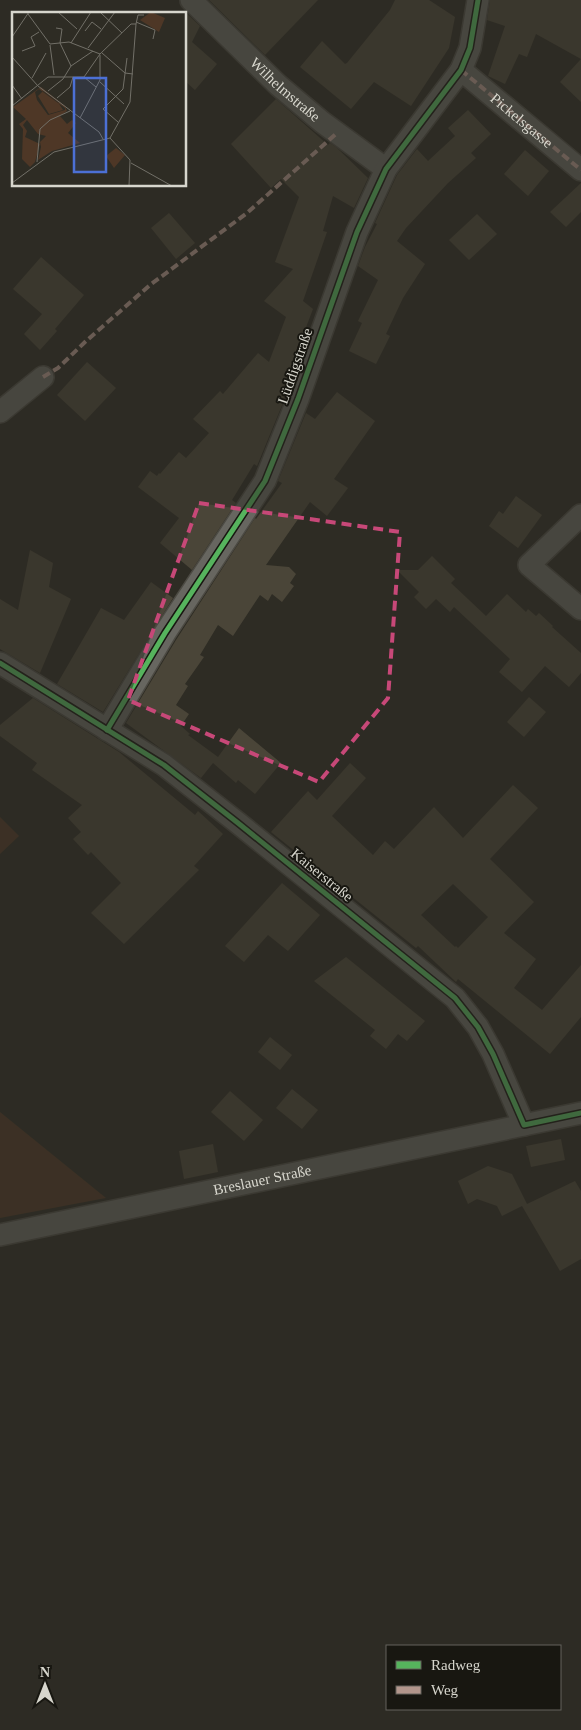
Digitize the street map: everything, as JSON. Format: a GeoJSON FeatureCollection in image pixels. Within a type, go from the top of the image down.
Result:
{"type":"FeatureCollection","features":[{"type":"Feature","properties":{"kind":"street","name":"Wilhelmstraße"},"geometry":{"type":"LineString","coordinates":[[191,0],[278,85],[322,122],[386,169]]}},
{"type":"Feature","properties":{"kind":"street","name":"Lüddigstraße"},"geometry":{"type":"LineString","coordinates":[[107,730],[165,633],[264,481],[298,399],[357,232],[386,169],[461,70],[470,48],[478,0]]}},
{"type":"Feature","properties":{"kind":"street","name":"Pickelsgasse"},"geometry":{"type":"LineString","coordinates":[[461,70],[581,170]]}},
{"type":"Feature","properties":{"kind":"street"},"geometry":{"type":"LineString","coordinates":[[0,412],[43,378]]}},
{"type":"Feature","properties":{"kind":"street"},"geometry":{"type":"LineString","coordinates":[[581,515],[530,565],[581,609]]}},
{"type":"Feature","properties":{"kind":"street","name":"Kaiserstraße"},"geometry":{"type":"LineString","coordinates":[[0,663],[164,765],[455,998],[478,1027],[493,1054],[524,1125]]}},
{"type":"Feature","properties":{"kind":"street"},"geometry":{"type":"LineString","coordinates":[[524,1125],[581,1113]]}},
{"type":"Feature","properties":{"kind":"street","name":"Breslauer Straße"},"geometry":{"type":"LineString","coordinates":[[0,1235],[524,1125]]}},
{"type":"Feature","properties":{"kind":"highlighted area"},"geometry":{"type":"Polygon","coordinates":[[[199,503],[400,532],[388,698],[319,782],[128,700],[199,503]]]}},
{"type":"Feature","properties":{"kind":"shaded area"},"geometry":{"type":"Polygon","coordinates":[[[0,817],[19,836],[0,854],[0,817]]]}},
{"type":"Feature","properties":{"kind":"shaded area"},"geometry":{"type":"Polygon","coordinates":[[[0,1112],[106,1198],[0,1218],[0,1112]]]}},
{"type":"Feature","properties":{"kind":"building"},"geometry":{"type":"Polygon","coordinates":[[[209,0],[318,0],[265,55],[209,0]]]}},
{"type":"Feature","properties":{"kind":"building"},"geometry":{"type":"Polygon","coordinates":[[[395,0],[429,0],[455,17],[449,48],[411,106],[374,82],[351,109],[300,67],[322,41],[345,64],[347,63],[390,10],[395,0]]]}},
{"type":"Feature","properties":{"kind":"building"},"geometry":{"type":"Polygon","coordinates":[[[490,0],[581,0],[581,59],[536,34],[527,57],[519,54],[505,84],[488,76],[505,26],[487,20],[490,0]]]}},
{"type":"Feature","properties":{"kind":"building"},"geometry":{"type":"Polygon","coordinates":[[[186,13],[200,26],[192,42],[217,64],[195,90],[186,82],[186,13]]]}},
{"type":"Feature","properties":{"kind":"building"},"geometry":{"type":"Polygon","coordinates":[[[581,59],[581,102],[560,82],[581,59]]]}},
{"type":"Feature","properties":{"kind":"building"},"geometry":{"type":"Polygon","coordinates":[[[276,99],[328,145],[330,143],[336,147],[368,178],[354,208],[333,196],[323,231],[327,232],[303,301],[313,309],[300,343],[303,345],[285,398],[257,466],[254,464],[232,500],[236,503],[192,570],[160,543],[179,518],[138,487],[150,471],[157,476],[160,474],[179,452],[186,458],[209,433],[193,419],[220,391],[223,394],[258,353],[269,362],[286,317],[264,301],[293,269],[275,262],[299,197],[281,179],[271,188],[231,144],[276,99]]]}},
{"type":"Feature","properties":{"kind":"building"},"geometry":{"type":"Polygon","coordinates":[[[468,110],[491,134],[471,153],[476,158],[448,183],[406,228],[397,241],[425,264],[403,298],[386,334],[390,336],[376,364],[349,351],[362,323],[358,321],[378,280],[358,266],[397,175],[417,149],[428,161],[455,136],[448,128],[468,110]]]}},
{"type":"Feature","properties":{"kind":"building"},"geometry":{"type":"Polygon","coordinates":[[[525,150],[549,171],[528,196],[504,174],[525,150]]]}},
{"type":"Feature","properties":{"kind":"building"},"geometry":{"type":"Polygon","coordinates":[[[581,183],[581,212],[566,227],[550,212],[581,183]]]}},
{"type":"Feature","properties":{"kind":"building"},"geometry":{"type":"Polygon","coordinates":[[[169,213],[195,243],[176,259],[151,228],[169,213]]]}},
{"type":"Feature","properties":{"kind":"building"},"geometry":{"type":"Polygon","coordinates":[[[477,214],[497,234],[469,260],[449,240],[477,214]]]}},
{"type":"Feature","properties":{"kind":"building"},"geometry":{"type":"Polygon","coordinates":[[[41,257],[84,295],[40,350],[24,334],[42,314],[13,289],[41,257]]]}},
{"type":"Feature","properties":{"kind":"building"},"geometry":{"type":"Polygon","coordinates":[[[87,362],[116,388],[85,421],[57,395],[87,362]]]}},
{"type":"Feature","properties":{"kind":"building"},"geometry":{"type":"Polygon","coordinates":[[[337,392],[375,421],[334,479],[348,488],[327,516],[310,502],[266,565],[289,567],[296,574],[290,583],[294,586],[282,602],[272,594],[268,601],[260,595],[233,636],[218,625],[200,655],[204,657],[185,684],[188,686],[176,705],[189,714],[181,726],[190,734],[188,735],[218,757],[239,728],[281,763],[255,794],[238,780],[236,783],[213,763],[201,778],[126,723],[176,640],[255,518],[282,483],[278,481],[306,413],[315,419],[337,392]]]}},
{"type":"Feature","properties":{"kind":"building"},"geometry":{"type":"Polygon","coordinates":[[[516,496],[542,515],[518,548],[489,526],[499,511],[503,514],[516,496]]]}},
{"type":"Feature","properties":{"kind":"building"},"geometry":{"type":"Polygon","coordinates":[[[30,550],[53,563],[49,587],[71,599],[40,673],[0,649],[0,599],[18,610],[30,550]]]}},
{"type":"Feature","properties":{"kind":"building"},"geometry":{"type":"Polygon","coordinates":[[[432,556],[455,579],[451,583],[486,616],[507,594],[526,612],[528,609],[536,616],[539,613],[553,626],[581,653],[581,673],[569,687],[545,666],[522,692],[499,672],[510,659],[454,607],[450,612],[436,599],[426,609],[414,597],[419,592],[397,570],[418,570],[432,556]]]}},
{"type":"Feature","properties":{"kind":"building"},"geometry":{"type":"Polygon","coordinates":[[[151,582],[173,598],[103,712],[57,684],[101,608],[124,620],[151,582]]]}},
{"type":"Feature","properties":{"kind":"building"},"geometry":{"type":"Polygon","coordinates":[[[529,697],[546,712],[524,737],[507,722],[529,697]]]}},
{"type":"Feature","properties":{"kind":"building"},"geometry":{"type":"Polygon","coordinates":[[[33,698],[119,752],[195,815],[198,811],[223,834],[194,866],[199,870],[124,944],[91,913],[121,883],[91,852],[88,855],[73,839],[81,832],[68,818],[82,805],[32,770],[37,763],[0,736],[0,725],[33,698]]]}},
{"type":"Feature","properties":{"kind":"building"},"geometry":{"type":"Polygon","coordinates":[[[350,763],[366,778],[332,816],[373,855],[385,841],[394,849],[434,807],[463,838],[513,785],[538,808],[490,859],[534,902],[504,933],[536,959],[514,988],[542,1010],[581,965],[581,1017],[550,1054],[458,979],[456,982],[418,946],[416,948],[271,832],[308,791],[317,800],[350,763]],[[453,884],[421,915],[458,948],[488,917],[453,884]]]}},
{"type":"Feature","properties":{"kind":"building"},"geometry":{"type":"Polygon","coordinates":[[[282,883],[320,915],[288,951],[268,935],[244,962],[225,946],[282,883]]]}},
{"type":"Feature","properties":{"kind":"building"},"geometry":{"type":"Polygon","coordinates":[[[346,957],[425,1021],[407,1041],[398,1034],[386,1049],[370,1036],[375,1030],[314,981],[346,957]]]}},
{"type":"Feature","properties":{"kind":"building"},"geometry":{"type":"Polygon","coordinates":[[[270,1037],[292,1055],[280,1070],[258,1052],[270,1037]]]}},
{"type":"Feature","properties":{"kind":"building"},"geometry":{"type":"Polygon","coordinates":[[[292,1089],[318,1110],[302,1129],[276,1108],[292,1089]]]}},
{"type":"Feature","properties":{"kind":"building"},"geometry":{"type":"Polygon","coordinates":[[[230,1091],[263,1120],[244,1141],[211,1112],[230,1091]]]}},
{"type":"Feature","properties":{"kind":"building"},"geometry":{"type":"Polygon","coordinates":[[[561,1139],[565,1160],[531,1167],[526,1146],[561,1139]]]}},
{"type":"Feature","properties":{"kind":"building"},"geometry":{"type":"Polygon","coordinates":[[[213,1144],[218,1172],[184,1179],[179,1151],[213,1144]]]}},
{"type":"Feature","properties":{"kind":"building"},"geometry":{"type":"Polygon","coordinates":[[[488,1166],[512,1174],[527,1204],[575,1181],[581,1191],[581,1259],[560,1271],[522,1206],[502,1216],[497,1206],[477,1199],[468,1204],[458,1181],[488,1166]]]}},
{"type":"Feature","properties":{"kind":"marked path"},"geometry":{"type":"LineString","coordinates":[[461,70],[581,170]]}},
{"type":"Feature","properties":{"kind":"marked path"},"geometry":{"type":"LineString","coordinates":[[43,377],[58,368],[150,285],[247,213],[337,133]]}},
{"type":"Feature","properties":{"kind":"cycle path"},"geometry":{"type":"LineString","coordinates":[[107,730],[165,633],[265,481],[298,399],[357,232],[386,169],[461,70],[470,48],[478,0]]}},
{"type":"Feature","properties":{"kind":"cycle path"},"geometry":{"type":"LineString","coordinates":[[0,663],[164,765],[455,998],[478,1027],[493,1054],[524,1125],[581,1113]]}}]}
